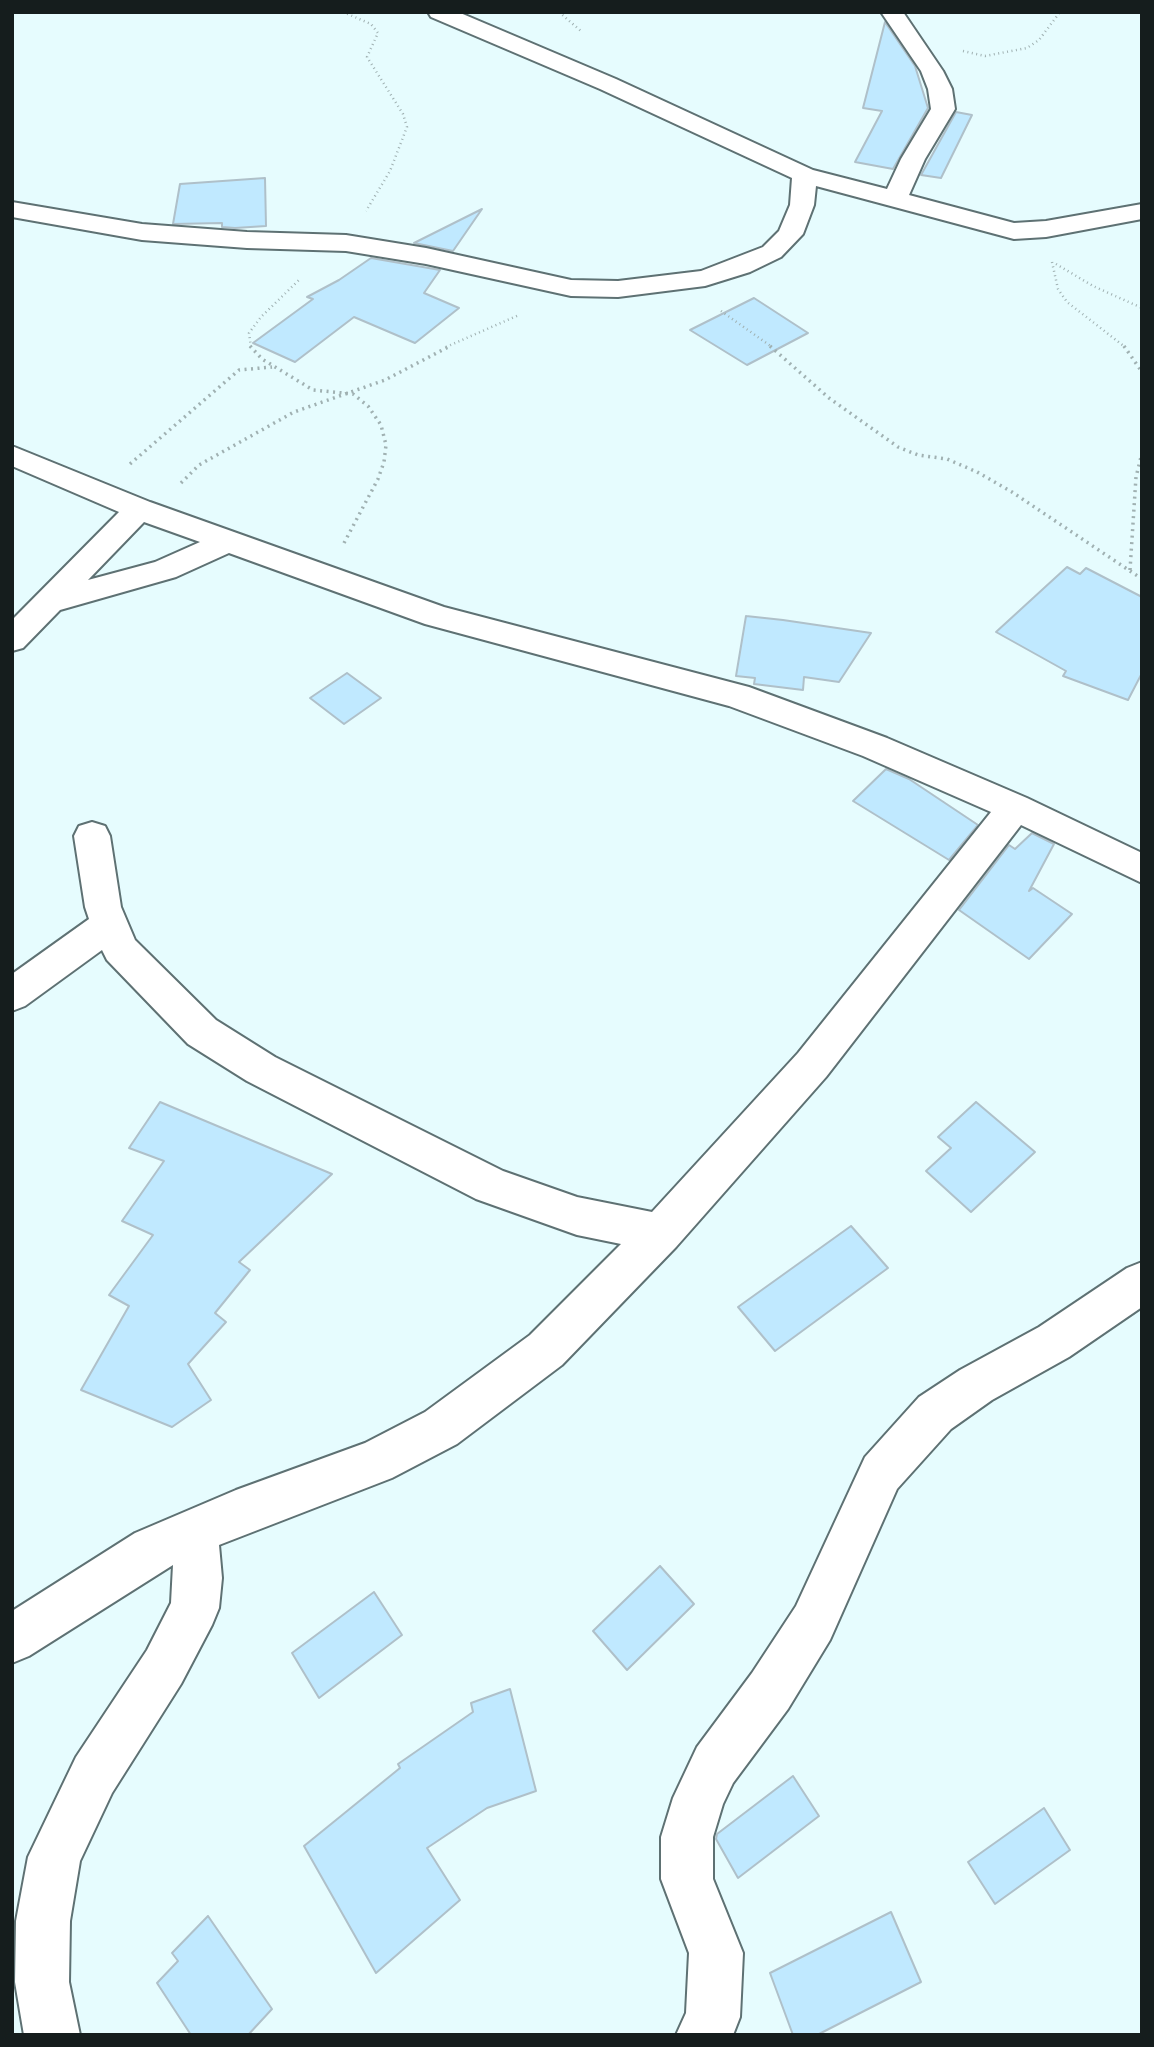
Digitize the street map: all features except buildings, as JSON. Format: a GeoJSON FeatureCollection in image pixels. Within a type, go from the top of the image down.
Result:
{"type":"FeatureCollection","features":[{"type":"Feature","properties":{"kind":"street"},"geometry":{"type":"LineString","coordinates":[[439,12],[608,84],[804,175],[1014,230],[1046,229],[1142,211]]}},
{"type":"Feature","properties":{"kind":"street"},"geometry":{"type":"LineString","coordinates":[[891,12],[932,71],[940,89],[943,109],[895,198]]}},
{"type":"Feature","properties":{"kind":"street"},"geometry":{"type":"LineString","coordinates":[[12,209],[142,232],[247,240],[346,243],[426,256],[571,288],[656,286],[705,278],[741,267],[772,252],[790,234],[802,205],[804,175]]}},
{"type":"Feature","properties":{"kind":"street"},"geometry":{"type":"LineString","coordinates":[[12,455],[148,513],[436,616],[737,696],[875,747],[1015,807],[1142,869]]}},
{"type":"Feature","properties":{"kind":"street"},"geometry":{"type":"LineString","coordinates":[[12,640],[48,602],[148,513]]}},
{"type":"Feature","properties":{"kind":"street"},"geometry":{"type":"LineString","coordinates":[[48,602],[165,570],[189,561],[226,541]]}},
{"type":"Feature","properties":{"kind":"street"},"geometry":{"type":"LineString","coordinates":[[12,1639],[152,1550],[236,1513],[376,1462],[441,1428],[546,1350],[661,1233],[811,1065],[1015,807]]}},
{"type":"Feature","properties":{"kind":"street"},"geometry":{"type":"LineString","coordinates":[[92,836],[103,906],[120,949],[196,1026],[261,1069],[491,1186],[576,1216],[661,1233]]}},
{"type":"Feature","properties":{"kind":"street"},"geometry":{"type":"LineString","coordinates":[[12,995],[110,924]]}},
{"type":"Feature","properties":{"kind":"street"},"geometry":{"type":"LineString","coordinates":[[704,2035],[713,2017],[716,1953],[687,1879],[687,1837],[699,1798],[715,1765],[770,1691],[813,1623],[881,1473],[934,1413],[976,1385],[1054,1342],[1142,1282]]}},
{"type":"Feature","properties":{"kind":"street"},"geometry":{"type":"LineString","coordinates":[[52,2035],[42,1982],[42,1958],[43,1921],[54,1857],[94,1774],[164,1667],[195,1608],[198,1578],[194,1532]]}},
{"type":"Feature","properties":{"kind":"path"},"geometry":{"type":"LineString","coordinates":[[326,578],[378,479],[386,445],[381,425],[368,406],[353,394],[313,390],[273,367],[253,352],[249,343],[250,333],[261,317],[289,288],[346,243],[390,172],[402,145],[407,127],[403,114],[367,57],[378,33],[371,24],[343,12]]}},
{"type":"Feature","properties":{"kind":"path"},"geometry":{"type":"LineString","coordinates":[[955,48],[985,56],[1027,48],[1039,40],[1060,12]]}},
{"type":"Feature","properties":{"kind":"path"},"geometry":{"type":"LineString","coordinates":[[1142,308],[1093,286],[1052,261],[1058,289],[1067,302],[1123,344],[1142,372]]}},
{"type":"Feature","properties":{"kind":"path"},"geometry":{"type":"LineString","coordinates":[[656,286],[699,300],[745,327],[829,398],[898,447],[918,455],[947,459],[977,472],[1012,492],[1142,579]]}},
{"type":"Feature","properties":{"kind":"path"},"geometry":{"type":"LineString","coordinates":[[148,513],[164,502],[199,465],[238,441],[295,412],[353,394],[385,380],[434,352],[527,313]]}},
{"type":"Feature","properties":{"kind":"path"},"geometry":{"type":"LineString","coordinates":[[97,492],[239,370],[273,367]]}},
{"type":"Feature","properties":{"kind":"path"},"geometry":{"type":"LineString","coordinates":[[1130,570],[1136,477],[1142,453]]}}]}
